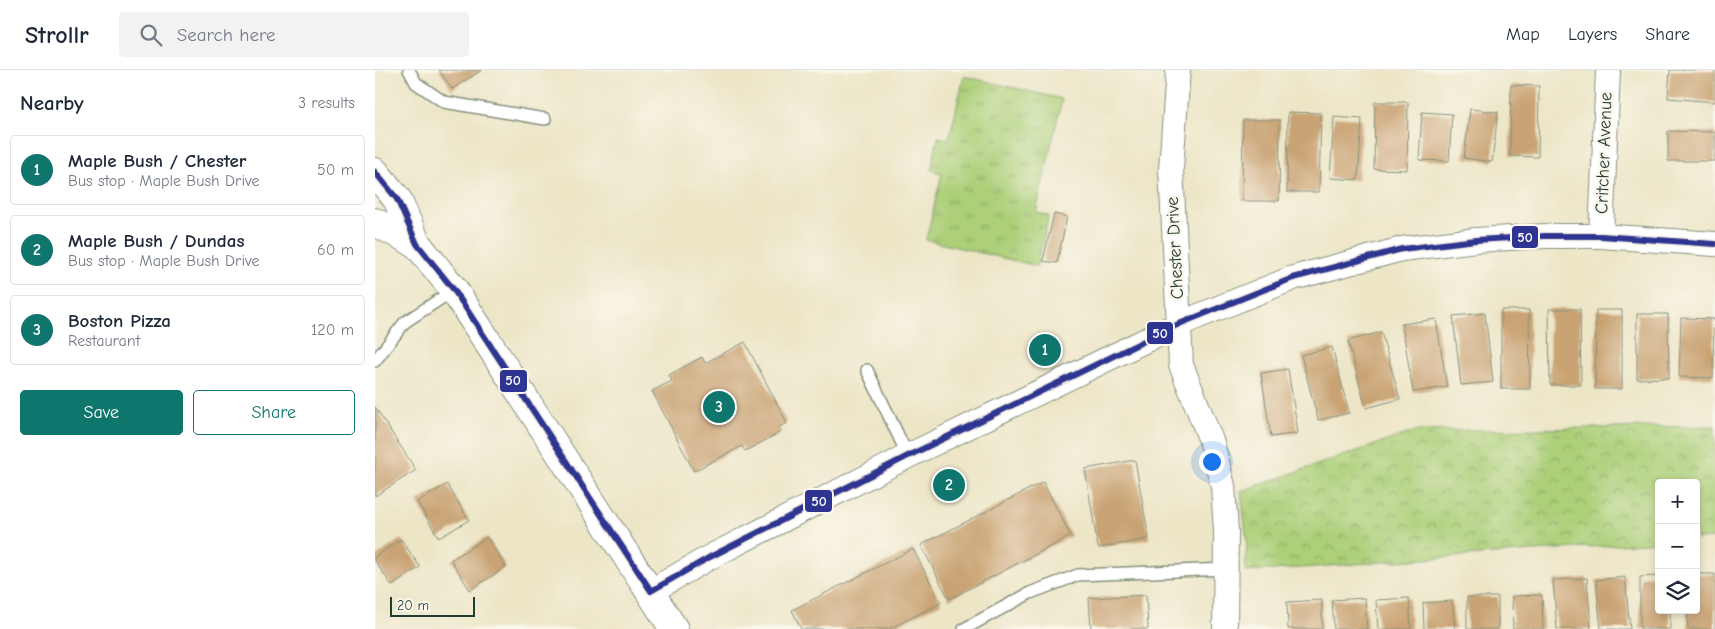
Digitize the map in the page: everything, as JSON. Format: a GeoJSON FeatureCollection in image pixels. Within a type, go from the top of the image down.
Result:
{"type":"FeatureCollection","features":[{"type":"Feature","properties":{"kind":"main road"},"geometry":{"type":"LineString","coordinates":[[375,172],[397,199],[417,244],[454,290],[674,629]]}},
{"type":"Feature","properties":{"kind":"main road"},"geometry":{"type":"LineString","coordinates":[[375,222],[417,244]]}},
{"type":"Feature","properties":{"kind":"street","name":"Chester Drive"},"geometry":{"type":"LineString","coordinates":[[1178,70],[1171,169],[1181,365],[1213,443],[1223,486],[1226,531],[1225,629]]}},
{"type":"Feature","properties":{"kind":"street","name":"Critcher Avenue"},"geometry":{"type":"LineString","coordinates":[[1601,236],[1608,70]]}},
{"type":"Feature","properties":{"kind":"street"},"geometry":{"type":"LineString","coordinates":[[651,591],[710,557],[908,456],[1179,324],[1293,278],[1403,250],[1476,240],[1545,236],[1601,236],[1715,244]]}},
{"type":"Feature","properties":{"kind":"lane"},"geometry":{"type":"LineString","coordinates":[[409,70],[416,83],[444,102],[545,119]]}},
{"type":"Feature","properties":{"kind":"lane"},"geometry":{"type":"LineString","coordinates":[[375,360],[405,322],[454,290]]}},
{"type":"Feature","properties":{"kind":"lane"},"geometry":{"type":"LineString","coordinates":[[867,370],[908,456]]}},
{"type":"Feature","properties":{"kind":"lane"},"geometry":{"type":"LineString","coordinates":[[964,629],[1030,593],[1077,575],[1226,569]]}},
{"type":"Feature","properties":{"kind":"green space"},"geometry":{"type":"Polygon","coordinates":[[[964,76],[1062,99],[1036,212],[1049,216],[1037,266],[926,240],[942,173],[931,170],[938,137],[949,139],[964,76]]]}},
{"type":"Feature","properties":{"kind":"green space"},"geometry":{"type":"Polygon","coordinates":[[[1715,426],[1715,538],[1700,539],[1700,479],[1655,479],[1655,542],[1245,572],[1247,543],[1241,491],[1415,431],[1715,426]]]}},
{"type":"Feature","properties":{"kind":"building"},"geometry":{"type":"Polygon","coordinates":[[[439,70],[482,70],[452,89],[439,70]]]}},
{"type":"Feature","properties":{"kind":"building"},"geometry":{"type":"Polygon","coordinates":[[[1670,70],[1715,70],[1715,102],[1668,98],[1670,70]]]}},
{"type":"Feature","properties":{"kind":"building"},"geometry":{"type":"Polygon","coordinates":[[[1511,85],[1539,86],[1538,157],[1510,156],[1511,85]]]}},
{"type":"Feature","properties":{"kind":"building"},"geometry":{"type":"Polygon","coordinates":[[[1375,102],[1408,102],[1407,170],[1374,169],[1375,102]]]}},
{"type":"Feature","properties":{"kind":"building"},"geometry":{"type":"Polygon","coordinates":[[[1470,109],[1498,112],[1492,162],[1464,158],[1470,109]]]}},
{"type":"Feature","properties":{"kind":"building"},"geometry":{"type":"Polygon","coordinates":[[[1288,112],[1321,113],[1319,192],[1287,192],[1288,112]]]}},
{"type":"Feature","properties":{"kind":"building"},"geometry":{"type":"Polygon","coordinates":[[[1422,112],[1452,114],[1449,161],[1419,160],[1422,112]]]}},
{"type":"Feature","properties":{"kind":"building"},"geometry":{"type":"Polygon","coordinates":[[[1334,117],[1362,119],[1358,180],[1330,178],[1334,117]]]}},
{"type":"Feature","properties":{"kind":"building"},"geometry":{"type":"Polygon","coordinates":[[[1243,120],[1280,120],[1279,201],[1242,201],[1243,120]]]}},
{"type":"Feature","properties":{"kind":"building"},"geometry":{"type":"Polygon","coordinates":[[[1668,131],[1715,132],[1715,161],[1668,161],[1668,131]]]}},
{"type":"Feature","properties":{"kind":"building"},"geometry":{"type":"Polygon","coordinates":[[[1054,214],[1067,217],[1057,263],[1043,261],[1054,214]]]}},
{"type":"Feature","properties":{"kind":"building"},"geometry":{"type":"Polygon","coordinates":[[[1549,309],[1580,309],[1581,385],[1550,385],[1549,309]]]}},
{"type":"Feature","properties":{"kind":"building"},"geometry":{"type":"Polygon","coordinates":[[[1501,310],[1529,310],[1530,389],[1501,389],[1501,310]]]}},
{"type":"Feature","properties":{"kind":"building"},"geometry":{"type":"Polygon","coordinates":[[[1596,310],[1622,310],[1622,389],[1595,389],[1596,310]]]}},
{"type":"Feature","properties":{"kind":"building"},"geometry":{"type":"Polygon","coordinates":[[[1485,313],[1493,382],[1461,385],[1453,316],[1485,313]]]}},
{"type":"Feature","properties":{"kind":"building"},"geometry":{"type":"Polygon","coordinates":[[[1637,314],[1668,314],[1669,378],[1637,379],[1637,314]]]}},
{"type":"Feature","properties":{"kind":"building"},"geometry":{"type":"Polygon","coordinates":[[[1681,318],[1714,319],[1713,378],[1679,377],[1681,318]]]}},
{"type":"Feature","properties":{"kind":"building"},"geometry":{"type":"Polygon","coordinates":[[[1436,319],[1447,387],[1413,392],[1402,324],[1436,319]]]}},
{"type":"Feature","properties":{"kind":"building"},"geometry":{"type":"Polygon","coordinates":[[[1381,332],[1400,399],[1366,408],[1348,341],[1381,332]]]}},
{"type":"Feature","properties":{"kind":"building"},"geometry":{"type":"Polygon","coordinates":[[[745,342],[787,423],[779,427],[781,432],[745,451],[742,446],[694,471],[652,391],[672,381],[669,375],[702,357],[705,363],[745,342]]]}},
{"type":"Feature","properties":{"kind":"building"},"geometry":{"type":"Polygon","coordinates":[[[1332,347],[1349,413],[1318,420],[1301,355],[1332,347]]]}},
{"type":"Feature","properties":{"kind":"building"},"geometry":{"type":"Polygon","coordinates":[[[1288,369],[1298,433],[1271,437],[1261,373],[1288,369]]]}},
{"type":"Feature","properties":{"kind":"building"},"geometry":{"type":"Polygon","coordinates":[[[375,407],[416,470],[375,496],[375,407]]]}},
{"type":"Feature","properties":{"kind":"building"},"geometry":{"type":"Polygon","coordinates":[[[1135,460],[1149,539],[1098,548],[1085,469],[1135,460]]]}},
{"type":"Feature","properties":{"kind":"building"},"geometry":{"type":"Polygon","coordinates":[[[1043,482],[1071,536],[949,599],[921,545],[1043,482]]]}},
{"type":"Feature","properties":{"kind":"building"},"geometry":{"type":"Polygon","coordinates":[[[447,484],[469,520],[439,538],[417,502],[447,484]]]}},
{"type":"Feature","properties":{"kind":"building"},"geometry":{"type":"Polygon","coordinates":[[[487,537],[506,567],[470,590],[451,560],[487,537]]]}},
{"type":"Feature","properties":{"kind":"building"},"geometry":{"type":"Polygon","coordinates":[[[401,539],[420,567],[392,586],[375,561],[375,557],[401,539]]]}},
{"type":"Feature","properties":{"kind":"building"},"geometry":{"type":"Polygon","coordinates":[[[913,549],[941,603],[889,629],[801,629],[792,610],[913,549]]]}},
{"type":"Feature","properties":{"kind":"building"},"geometry":{"type":"Polygon","coordinates":[[[1700,574],[1715,574],[1715,629],[1688,629],[1687,614],[1700,614],[1700,574]]]}},
{"type":"Feature","properties":{"kind":"building"},"geometry":{"type":"Polygon","coordinates":[[[1655,576],[1655,614],[1670,614],[1670,629],[1640,629],[1640,577],[1655,576]]]}},
{"type":"Feature","properties":{"kind":"building"},"geometry":{"type":"Polygon","coordinates":[[[1625,577],[1630,629],[1601,629],[1596,580],[1625,577]]]}},
{"type":"Feature","properties":{"kind":"building"},"geometry":{"type":"Polygon","coordinates":[[[1587,578],[1591,629],[1557,629],[1553,580],[1587,578]]]}},
{"type":"Feature","properties":{"kind":"building"},"geometry":{"type":"Polygon","coordinates":[[[1146,595],[1148,629],[1091,629],[1089,598],[1146,595]]]}},
{"type":"Feature","properties":{"kind":"building"},"geometry":{"type":"Polygon","coordinates":[[[1542,595],[1543,629],[1513,629],[1512,596],[1542,595]]]}},
{"type":"Feature","properties":{"kind":"building"},"geometry":{"type":"Polygon","coordinates":[[[1467,597],[1498,597],[1498,629],[1467,629],[1467,597]]]}},
{"type":"Feature","properties":{"kind":"building"},"geometry":{"type":"Polygon","coordinates":[[[1365,598],[1367,629],[1334,629],[1332,600],[1365,598]]]}},
{"type":"Feature","properties":{"kind":"building"},"geometry":{"type":"Polygon","coordinates":[[[1409,598],[1411,629],[1378,629],[1376,600],[1409,598]]]}},
{"type":"Feature","properties":{"kind":"building"},"geometry":{"type":"Polygon","coordinates":[[[1322,600],[1322,629],[1288,629],[1287,602],[1322,600]]]}},
{"type":"Feature","properties":{"kind":"building"},"geometry":{"type":"Polygon","coordinates":[[[1452,601],[1455,629],[1424,629],[1423,603],[1452,601]]]}},
{"type":"Feature","properties":{"kind":"transit line","name":"50"},"geometry":{"type":"LineString","coordinates":[[375,172],[397,199],[417,244],[454,290],[651,591]]}},
{"type":"Feature","properties":{"kind":"transit line","name":"50"},"geometry":{"type":"LineString","coordinates":[[651,591],[710,557],[908,456],[1179,324],[1293,278],[1402,249],[1476,240],[1545,236],[1601,236],[1715,244]]}},
{"type":"Feature","properties":{"kind":"place","name":"Maple Bush / Chester"},"geometry":{"type":"Point","coordinates":[1045,350]}},
{"type":"Feature","properties":{"kind":"place","name":"Boston Pizza"},"geometry":{"type":"Point","coordinates":[719,407]}},
{"type":"Feature","properties":{"kind":"place","name":"Maple Bush / Dundas"},"geometry":{"type":"Point","coordinates":[949,485]}}]}
